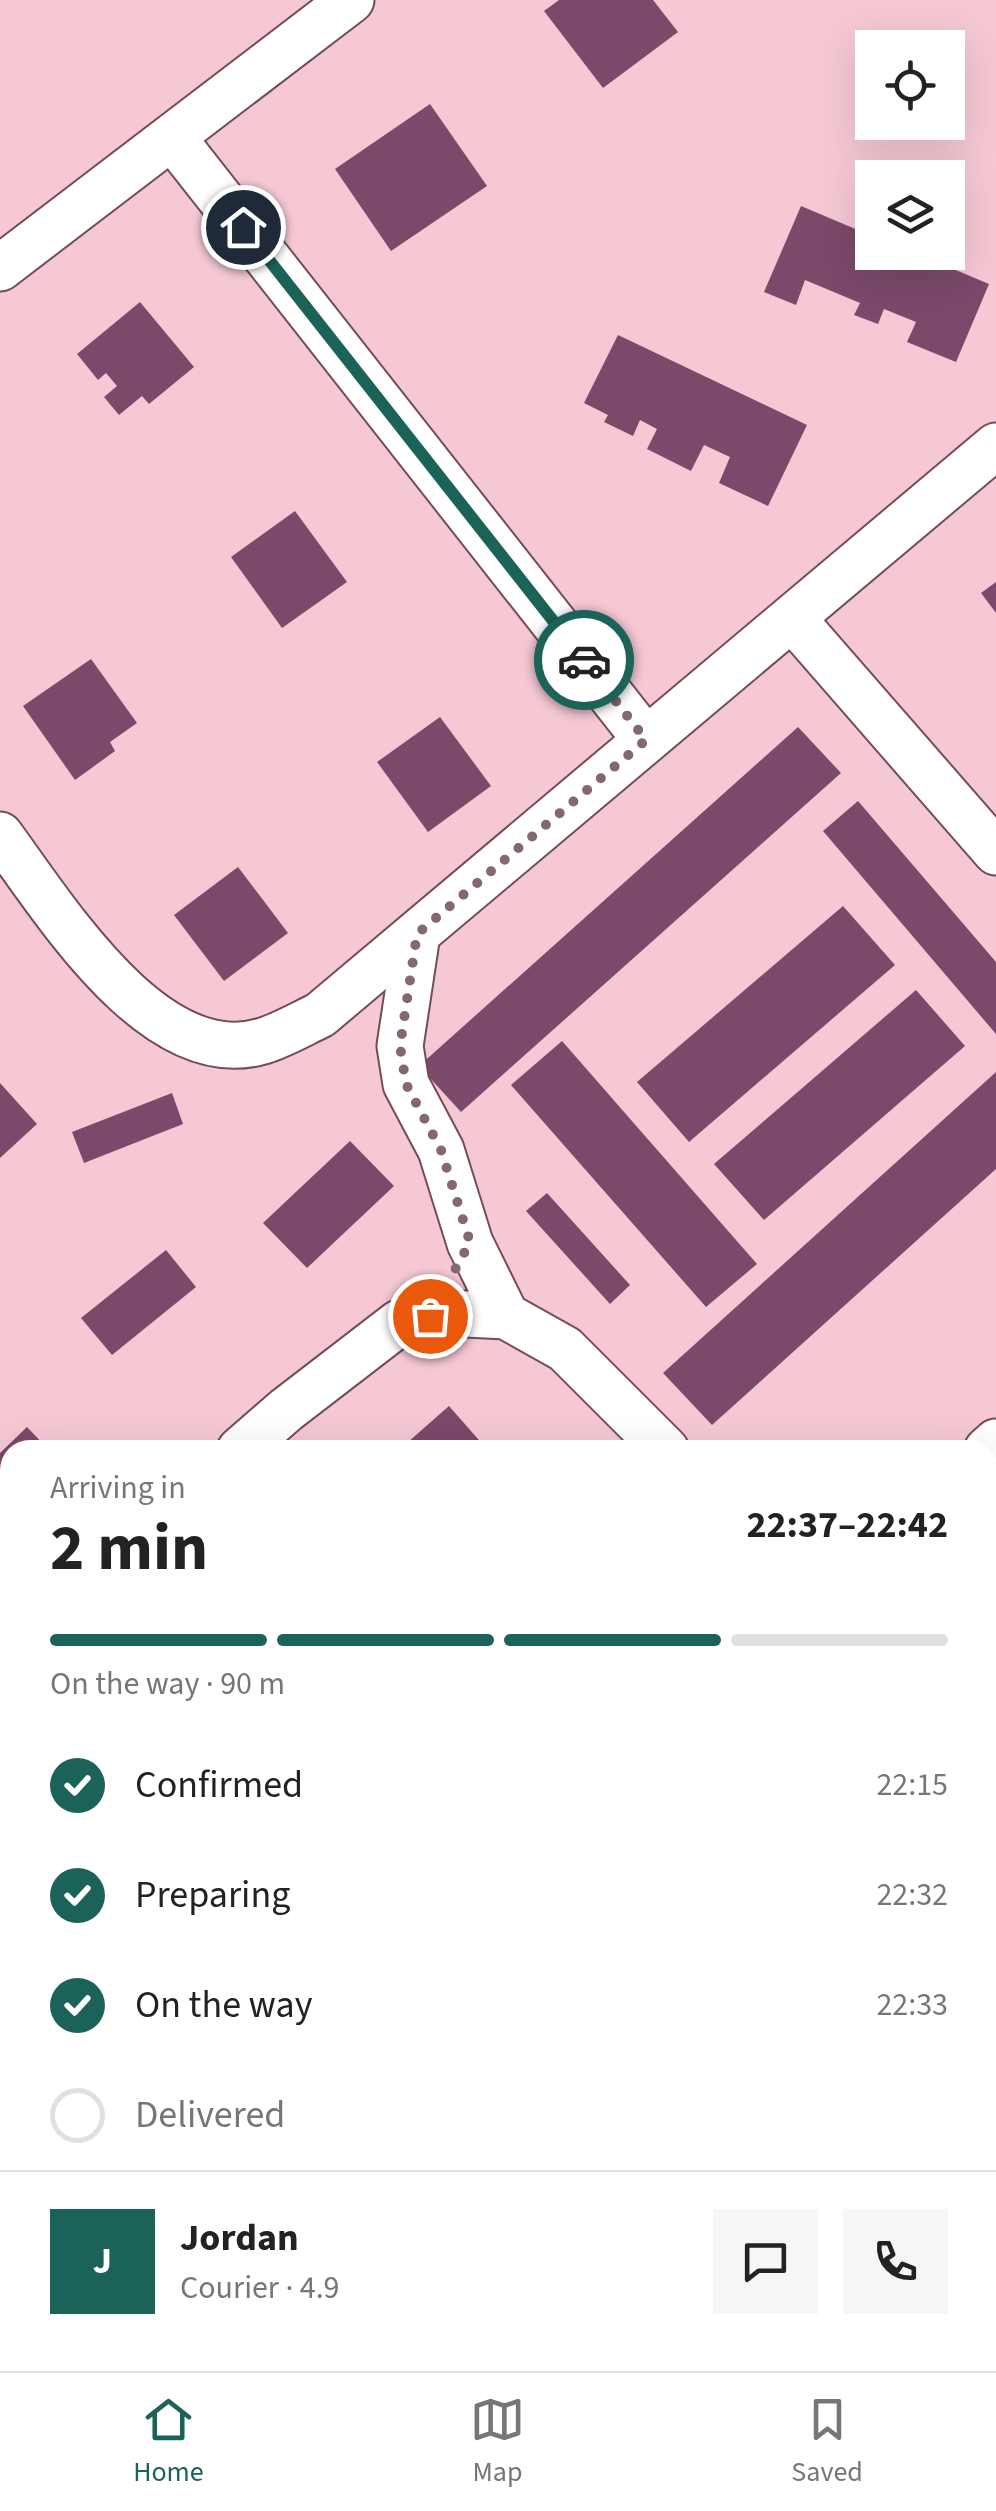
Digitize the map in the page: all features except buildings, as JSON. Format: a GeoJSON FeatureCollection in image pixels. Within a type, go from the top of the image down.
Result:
{"type":"FeatureCollection","features":[{"type":"Feature","properties":{"kind":"street"},"geometry":{"type":"LineString","coordinates":[[0,268],[352,0]]}},
{"type":"Feature","properties":{"kind":"street"},"geometry":{"type":"LineString","coordinates":[[172,136],[646,740]]}},
{"type":"Feature","properties":{"kind":"street"},"geometry":{"type":"LineString","coordinates":[[0,836],[100,969],[171,1029],[218,1043],[261,1042],[320,1016],[996,446]]}},
{"type":"Feature","properties":{"kind":"street"},"geometry":{"type":"LineString","coordinates":[[792,618],[996,852]]}},
{"type":"Feature","properties":{"kind":"street"},"geometry":{"type":"LineString","coordinates":[[417,934],[400,1046],[406,1084],[441,1150],[470,1242],[506,1316]]}},
{"type":"Feature","properties":{"kind":"street"},"geometry":{"type":"LineString","coordinates":[[430,1316],[470,1242]]}},
{"type":"Feature","properties":{"kind":"street"},"geometry":{"type":"LineString","coordinates":[[252,1440],[399,1323],[446,1312],[506,1316],[566,1349],[656,1440]]}},
{"type":"Feature","properties":{"kind":"way so far"},"geometry":{"type":"LineString","coordinates":[[430,1316],[470,1242],[441,1150],[406,1084],[400,1046],[417,934],[646,740],[584,660]]}},
{"type":"Feature","properties":{"kind":"route"},"geometry":{"type":"LineString","coordinates":[[243,227],[584,660]]}}]}
